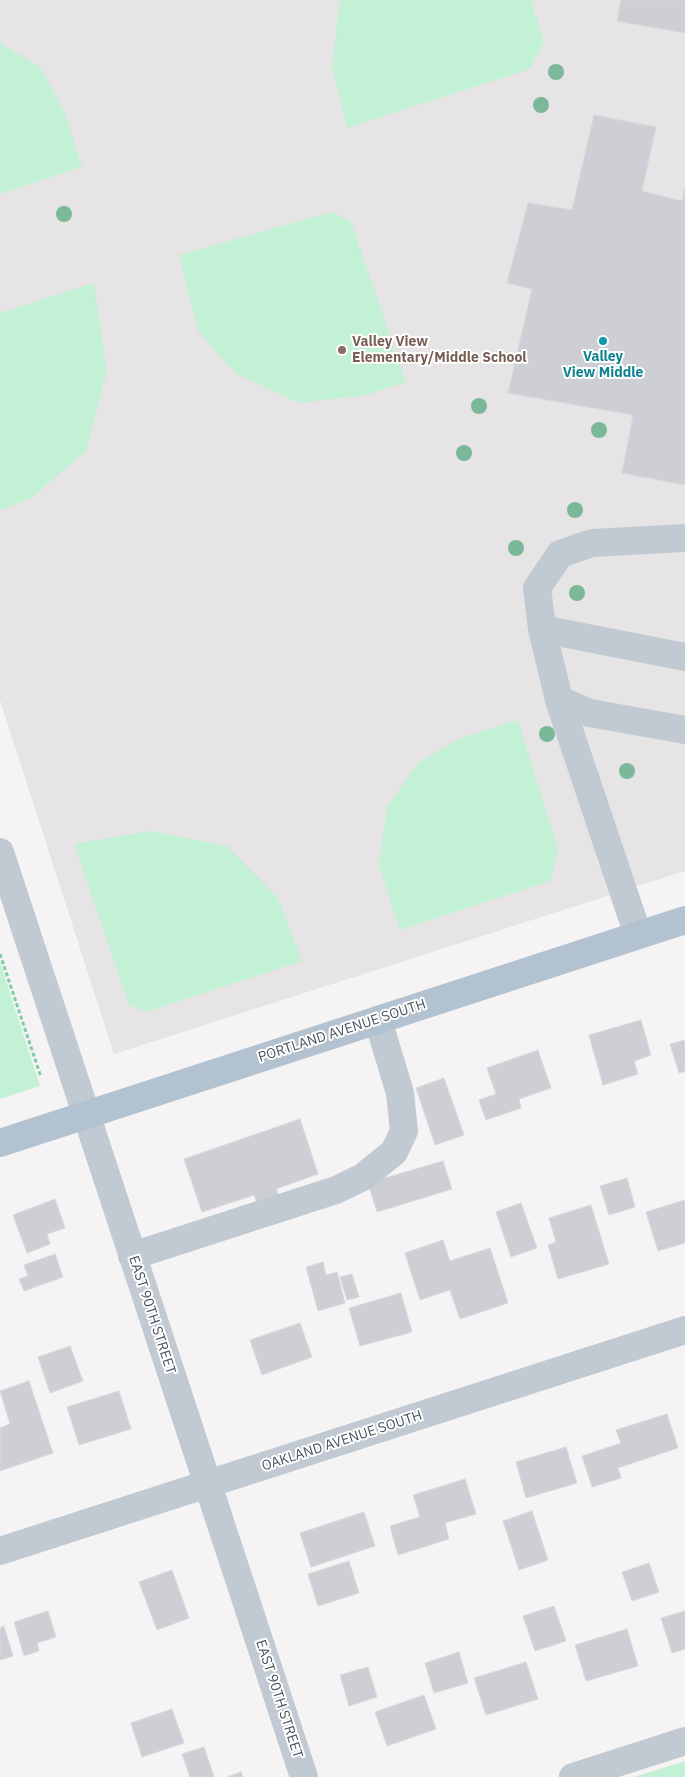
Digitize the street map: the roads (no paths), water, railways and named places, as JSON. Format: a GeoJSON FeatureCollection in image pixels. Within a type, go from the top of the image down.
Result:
{"type":"FeatureCollection","features":[{"type":"Feature","properties":{"kind":"main road","name":"PORTLAND AVENUE SOUTH"},"geometry":{"type":"LineString","coordinates":[[0,1143],[685,920]]}},
{"type":"Feature","properties":{"kind":"street"},"geometry":{"type":"LineString","coordinates":[[638,935],[559,700],[542,629],[537,588],[560,554],[592,542],[685,538]]}},
{"type":"Feature","properties":{"kind":"street"},"geometry":{"type":"LineString","coordinates":[[542,629],[685,657]]}},
{"type":"Feature","properties":{"kind":"street"},"geometry":{"type":"LineString","coordinates":[[559,700],[590,714],[685,730]]}},
{"type":"Feature","properties":{"kind":"street","name":"EAST 90TH STREET"},"geometry":{"type":"LineString","coordinates":[[0,852],[304,1777]]}},
{"type":"Feature","properties":{"kind":"street"},"geometry":{"type":"LineString","coordinates":[[132,1256],[336,1190],[363,1176],[394,1152],[404,1131],[400,1093],[378,1020]]}},
{"type":"Feature","properties":{"kind":"street","name":"OAKLAND AVENUE SOUTH"},"geometry":{"type":"LineString","coordinates":[[0,1551],[685,1330]]}},
{"type":"Feature","properties":{"kind":"street"},"geometry":{"type":"LineString","coordinates":[[573,1777],[685,1741]]}},
{"type":"Feature","properties":{"kind":"place","name":"Valley View Middle"},"geometry":{"type":"Point","coordinates":[603,341]}},
{"type":"Feature","properties":{"kind":"place","name":"Valley View Elementary/Middle School"},"geometry":{"type":"Point","coordinates":[342,350]}}]}
